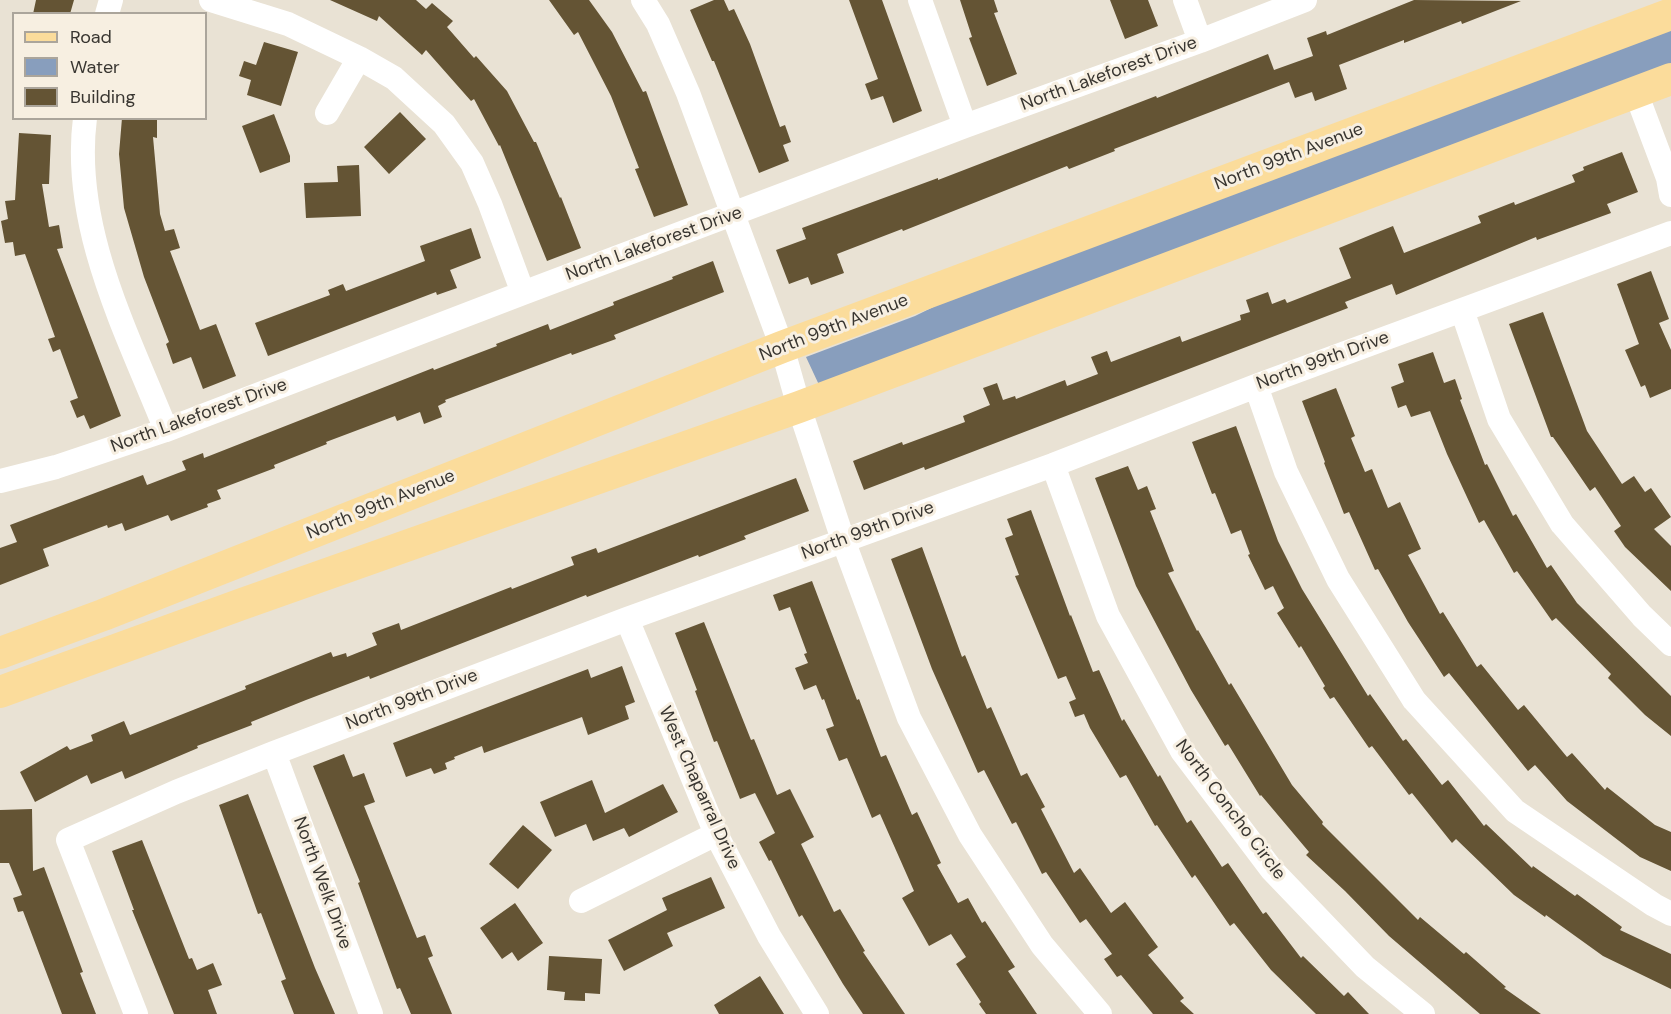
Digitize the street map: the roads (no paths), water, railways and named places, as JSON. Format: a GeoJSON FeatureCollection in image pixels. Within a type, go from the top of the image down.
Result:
{"type":"FeatureCollection","features":[{"type":"Feature","properties":{"kind":"main road","name":"North 99th Avenue"},"geometry":{"type":"LineString","coordinates":[[0,653],[782,347],[1671,14]]}},
{"type":"Feature","properties":{"kind":"main road"},"geometry":{"type":"LineString","coordinates":[[0,692],[800,407],[1671,79]]}},
{"type":"Feature","properties":{"kind":"street"},"geometry":{"type":"LineString","coordinates":[[211,0],[288,24],[359,58],[394,78],[444,124],[472,163],[523,293]]}},
{"type":"Feature","properties":{"kind":"street"},"geometry":{"type":"LineString","coordinates":[[643,0],[658,24],[688,93],[782,347],[843,540],[909,718],[970,835],[1042,945],[1100,1014]]}},
{"type":"Feature","properties":{"kind":"street"},"geometry":{"type":"LineString","coordinates":[[920,0],[965,126]]}},
{"type":"Feature","properties":{"kind":"street"},"geometry":{"type":"LineString","coordinates":[[1185,0],[1200,41]]}},
{"type":"Feature","properties":{"kind":"street","name":"North Lakeforest Drive"},"geometry":{"type":"LineString","coordinates":[[0,481],[56,467],[166,430],[965,126],[1200,41],[1305,0]]}},
{"type":"Feature","properties":{"kind":"street"},"geometry":{"type":"LineString","coordinates":[[327,113],[359,58]]}},
{"type":"Feature","properties":{"kind":"street"},"geometry":{"type":"LineString","coordinates":[[1636,93],[1668,178],[1671,195]]}},
{"type":"Feature","properties":{"kind":"street"},"geometry":{"type":"LineString","coordinates":[[85,120],[82,143],[87,211],[106,281],[166,430]]}},
{"type":"Feature","properties":{"kind":"street","name":"North 99th Drive"},"geometry":{"type":"LineString","coordinates":[[136,1014],[68,840],[176,792],[274,753],[627,619],[1053,465],[1256,386],[1671,233]]}},
{"type":"Feature","properties":{"kind":"street"},"geometry":{"type":"LineString","coordinates":[[1462,310],[1500,419],[1562,524],[1642,616],[1671,644]]}},
{"type":"Feature","properties":{"kind":"street"},"geometry":{"type":"LineString","coordinates":[[1256,386],[1286,472],[1338,579],[1414,700],[1515,811],[1671,914]]}},
{"type":"Feature","properties":{"kind":"street","name":"North Concho Circle"},"geometry":{"type":"LineString","coordinates":[[1053,465],[1108,616],[1182,751],[1272,870],[1365,966],[1423,1014]]}},
{"type":"Feature","properties":{"kind":"street","name":"West Chaparral Drive"},"geometry":{"type":"LineString","coordinates":[[627,619],[716,834],[769,936],[817,1014]]}},
{"type":"Feature","properties":{"kind":"street","name":"North Welk Drive"},"geometry":{"type":"LineString","coordinates":[[274,753],[371,1014]]}},
{"type":"Feature","properties":{"kind":"street"},"geometry":{"type":"LineString","coordinates":[[581,901],[716,834]]}},
{"type":"Feature","properties":{"kind":"water"},"geometry":{"type":"Polygon","coordinates":[[[1671,21],[1671,64],[820,387],[806,357],[915,316],[980,284],[1671,21]]]}}]}
